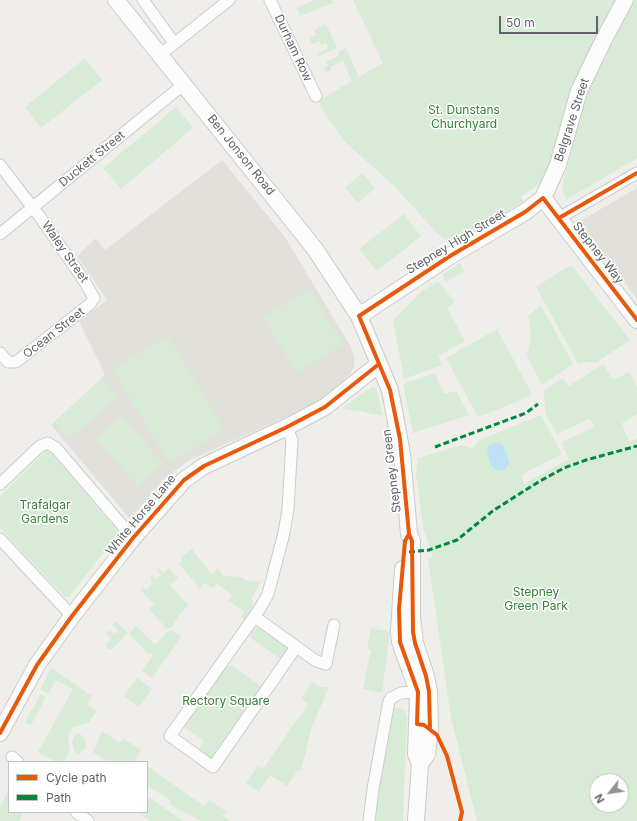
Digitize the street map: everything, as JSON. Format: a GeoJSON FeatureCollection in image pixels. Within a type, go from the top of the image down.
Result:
{"type":"FeatureCollection","features":[{"type":"Feature","properties":{"kind":"main road","name":"Ben Jonson Road"},"geometry":{"type":"LineString","coordinates":[[116,0],[315,249],[358,316]]}},
{"type":"Feature","properties":{"kind":"main road","name":"Belgrave Street"},"geometry":{"type":"LineString","coordinates":[[543,198],[558,165],[579,91],[625,0]]}},
{"type":"Feature","properties":{"kind":"main road","name":"Stepney Way"},"geometry":{"type":"LineString","coordinates":[[543,198],[637,320]]}},
{"type":"Feature","properties":{"kind":"main road","name":"Stepney High Street"},"geometry":{"type":"LineString","coordinates":[[358,316],[450,256],[525,212],[543,198]]}},
{"type":"Feature","properties":{"kind":"main road","name":"Stepney Green"},"geometry":{"type":"LineString","coordinates":[[358,316],[390,390],[400,439],[409,534],[405,541],[399,632],[400,642],[423,691],[416,754],[420,764],[416,821]]}},
{"type":"Feature","properties":{"kind":"main road","name":"White Horse Lane"},"geometry":{"type":"LineString","coordinates":[[0,733],[37,665],[72,616],[133,538],[184,480],[194,472],[325,407],[379,364]]}},
{"type":"Feature","properties":{"kind":"street"},"geometry":{"type":"LineString","coordinates":[[142,0],[174,43]]}},
{"type":"Feature","properties":{"kind":"street"},"geometry":{"type":"LineString","coordinates":[[160,54],[229,0]]}},
{"type":"Feature","properties":{"kind":"street","name":"Durham Row"},"geometry":{"type":"LineString","coordinates":[[270,0],[316,96]]}},
{"type":"Feature","properties":{"kind":"street","name":"Duckett Street"},"geometry":{"type":"LineString","coordinates":[[0,234],[184,84]]}},
{"type":"Feature","properties":{"kind":"street","name":"Waley Street"},"geometry":{"type":"LineString","coordinates":[[0,165],[33,207],[83,279],[94,298]]}},
{"type":"Feature","properties":{"kind":"street"},"geometry":{"type":"LineString","coordinates":[[559,218],[637,172]]}},
{"type":"Feature","properties":{"kind":"street","name":"Ocean Street"},"geometry":{"type":"LineString","coordinates":[[0,353],[10,363],[16,362],[90,304],[94,298]]}},
{"type":"Feature","properties":{"kind":"street"},"geometry":{"type":"LineString","coordinates":[[287,427],[292,440],[288,509],[284,533],[268,594],[255,617],[170,736],[213,767],[296,647]]}},
{"type":"Feature","properties":{"kind":"street"},"geometry":{"type":"LineString","coordinates":[[0,484],[40,446],[48,443],[56,448],[133,538]]}},
{"type":"Feature","properties":{"kind":"street"},"geometry":{"type":"LineString","coordinates":[[0,539],[72,616]]}},
{"type":"Feature","properties":{"kind":"street"},"geometry":{"type":"LineString","coordinates":[[255,617],[316,661],[326,664],[334,625]]}},
{"type":"Feature","properties":{"kind":"street"},"geometry":{"type":"LineString","coordinates":[[369,821],[372,789],[389,701],[391,698],[401,693],[423,691]]}},
{"type":"Feature","properties":{"kind":"shaded area"},"geometry":{"type":"Polygon","coordinates":[[[222,160],[285,237],[351,347],[354,357],[354,367],[350,374],[335,390],[315,404],[188,461],[163,480],[130,519],[51,425],[105,375],[79,321],[107,300],[77,256],[96,238],[105,250],[222,160]]]}},
{"type":"Feature","properties":{"kind":"shaded area"},"geometry":{"type":"Polygon","coordinates":[[[637,188],[637,299],[582,228],[582,220],[637,188]]]}},
{"type":"Feature","properties":{"kind":"green space"},"geometry":{"type":"Polygon","coordinates":[[[315,0],[332,0],[333,3],[300,16],[296,8],[315,0]]]}},
{"type":"Feature","properties":{"kind":"green space","name":"St. Dunstans Churchyard"},"geometry":{"type":"Polygon","coordinates":[[[353,0],[618,0],[578,74],[572,89],[555,156],[541,183],[521,197],[523,202],[452,242],[448,242],[435,231],[393,185],[345,142],[327,117],[318,101],[352,81],[343,61],[330,67],[331,70],[326,72],[324,68],[328,66],[326,62],[340,55],[338,52],[346,48],[359,77],[383,63],[353,0]]]}},
{"type":"Feature","properties":{"kind":"green space"},"geometry":{"type":"Polygon","coordinates":[[[635,0],[637,0],[637,158],[566,200],[562,188],[586,94],[635,0]]]}},
{"type":"Feature","properties":{"kind":"green space"},"geometry":{"type":"Polygon","coordinates":[[[326,24],[337,48],[318,56],[317,54],[328,48],[326,43],[321,45],[319,41],[312,44],[309,38],[316,35],[314,30],[326,24]]]}},
{"type":"Feature","properties":{"kind":"green space"},"geometry":{"type":"Polygon","coordinates":[[[85,58],[102,80],[41,128],[25,107],[85,58]]]}},
{"type":"Feature","properties":{"kind":"green space"},"geometry":{"type":"Polygon","coordinates":[[[176,107],[193,128],[121,189],[103,168],[176,107]]]}},
{"type":"Feature","properties":{"kind":"green space"},"geometry":{"type":"Polygon","coordinates":[[[362,173],[375,188],[358,203],[345,188],[362,173]]]}},
{"type":"Feature","properties":{"kind":"green space"},"geometry":{"type":"Polygon","coordinates":[[[404,214],[421,236],[377,271],[359,249],[404,214]]]}},
{"type":"Feature","properties":{"kind":"green space"},"geometry":{"type":"Polygon","coordinates":[[[460,263],[464,271],[446,282],[442,275],[460,263]]]}},
{"type":"Feature","properties":{"kind":"green space"},"geometry":{"type":"Polygon","coordinates":[[[569,266],[573,267],[630,340],[597,362],[583,362],[578,364],[536,287],[569,266]]]}},
{"type":"Feature","properties":{"kind":"green space"},"geometry":{"type":"Polygon","coordinates":[[[438,281],[455,302],[447,308],[465,341],[438,356],[442,365],[404,379],[393,320],[421,292],[438,281]]]}},
{"type":"Feature","properties":{"kind":"green space"},"geometry":{"type":"Polygon","coordinates":[[[310,289],[343,345],[296,373],[263,317],[310,289]]]}},
{"type":"Feature","properties":{"kind":"green space"},"geometry":{"type":"Polygon","coordinates":[[[541,305],[573,364],[542,385],[526,354],[528,352],[531,337],[528,316],[541,305]]]}},
{"type":"Feature","properties":{"kind":"green space"},"geometry":{"type":"Polygon","coordinates":[[[497,329],[532,394],[521,400],[478,417],[446,358],[497,329]]]}},
{"type":"Feature","properties":{"kind":"green space"},"geometry":{"type":"Polygon","coordinates":[[[168,336],[224,430],[169,463],[112,369],[168,336]]]}},
{"type":"Feature","properties":{"kind":"green space","name":"Stepney Green Park"},"geometry":{"type":"Polygon","coordinates":[[[603,364],[613,380],[629,372],[637,387],[637,414],[622,423],[629,442],[637,439],[637,821],[477,821],[451,717],[428,559],[433,557],[423,527],[416,474],[418,458],[462,445],[469,448],[474,447],[480,440],[541,415],[562,454],[521,475],[524,484],[569,459],[561,442],[595,427],[590,419],[557,434],[545,413],[544,390],[563,378],[569,386],[603,364]]]}},
{"type":"Feature","properties":{"kind":"green space"},"geometry":{"type":"Polygon","coordinates":[[[435,373],[444,394],[456,391],[469,415],[413,433],[403,384],[435,373]]]}},
{"type":"Feature","properties":{"kind":"green space"},"geometry":{"type":"Polygon","coordinates":[[[102,378],[118,397],[69,439],[54,422],[102,378]]]}},
{"type":"Feature","properties":{"kind":"green space"},"geometry":{"type":"Polygon","coordinates":[[[372,387],[376,388],[383,416],[342,408],[372,387]]]}},
{"type":"Feature","properties":{"kind":"green space"},"geometry":{"type":"Polygon","coordinates":[[[122,416],[163,464],[137,486],[96,438],[122,416]]]}},
{"type":"Feature","properties":{"kind":"green space","name":"Trafalgar Gardens"},"geometry":{"type":"Polygon","coordinates":[[[48,449],[119,533],[69,597],[65,597],[0,528],[0,496],[48,449]]]}},
{"type":"Feature","properties":{"kind":"green space"},"geometry":{"type":"Polygon","coordinates":[[[192,549],[211,574],[218,568],[224,576],[244,577],[243,579],[253,582],[261,580],[252,597],[253,609],[246,620],[241,617],[244,611],[228,601],[232,595],[217,583],[213,588],[205,583],[200,589],[179,563],[182,561],[181,558],[192,549]]]}},
{"type":"Feature","properties":{"kind":"green space"},"geometry":{"type":"Polygon","coordinates":[[[159,568],[163,573],[169,568],[178,578],[170,585],[188,605],[182,613],[181,612],[171,628],[166,628],[149,609],[154,604],[140,590],[143,587],[146,590],[153,583],[150,579],[152,575],[156,579],[161,575],[157,570],[159,568]]]}},
{"type":"Feature","properties":{"kind":"green space"},"geometry":{"type":"Polygon","coordinates":[[[116,621],[128,633],[112,649],[108,649],[105,645],[111,638],[106,634],[109,630],[115,634],[118,631],[113,625],[116,621]]]}},
{"type":"Feature","properties":{"kind":"green space"},"geometry":{"type":"Polygon","coordinates":[[[136,626],[155,645],[167,632],[173,631],[181,637],[152,678],[142,671],[153,655],[151,653],[149,655],[129,634],[136,626]]]}},
{"type":"Feature","properties":{"kind":"green space"},"geometry":{"type":"Polygon","coordinates":[[[260,627],[287,646],[288,652],[282,660],[249,637],[255,628],[260,627]]]}},
{"type":"Feature","properties":{"kind":"green space"},"geometry":{"type":"Polygon","coordinates":[[[371,628],[390,632],[382,693],[363,689],[371,650],[367,649],[371,628]]]}},
{"type":"Feature","properties":{"kind":"green space","name":"Rectory Square"},"geometry":{"type":"Polygon","coordinates":[[[225,665],[231,665],[259,685],[261,689],[214,757],[210,758],[199,749],[204,741],[183,726],[225,665]]]}},
{"type":"Feature","properties":{"kind":"green space"},"geometry":{"type":"Polygon","coordinates":[[[51,668],[92,696],[87,704],[97,711],[89,722],[72,728],[68,737],[70,751],[64,761],[54,761],[38,752],[73,689],[56,680],[48,694],[40,689],[51,668]]]}},
{"type":"Feature","properties":{"kind":"green space"},"geometry":{"type":"Polygon","coordinates":[[[137,678],[152,689],[139,707],[124,696],[137,678]]]}},
{"type":"Feature","properties":{"kind":"green space"},"geometry":{"type":"Polygon","coordinates":[[[312,682],[320,687],[329,687],[311,729],[301,771],[298,770],[287,786],[270,775],[259,792],[246,783],[258,766],[263,769],[308,704],[301,698],[312,682]]]}},
{"type":"Feature","properties":{"kind":"green space"},"geometry":{"type":"Polygon","coordinates":[[[41,694],[46,697],[31,725],[25,722],[41,694]]]}},
{"type":"Feature","properties":{"kind":"green space"},"geometry":{"type":"Polygon","coordinates":[[[395,708],[404,709],[407,717],[403,821],[372,821],[391,712],[395,708]]]}},
{"type":"Feature","properties":{"kind":"green space"},"geometry":{"type":"Polygon","coordinates":[[[102,731],[120,743],[124,739],[141,750],[134,761],[106,761],[93,752],[102,731]]]}},
{"type":"Feature","properties":{"kind":"green space"},"geometry":{"type":"Polygon","coordinates":[[[78,733],[83,736],[86,742],[86,748],[78,754],[74,751],[72,742],[74,736],[78,733]]]}},
{"type":"Feature","properties":{"kind":"green space"},"geometry":{"type":"Polygon","coordinates":[[[148,767],[204,806],[209,800],[226,811],[223,816],[230,821],[201,821],[169,804],[171,801],[148,786],[148,767]]]}},
{"type":"Feature","properties":{"kind":"green space"},"geometry":{"type":"Polygon","coordinates":[[[8,791],[8,813],[23,813],[19,821],[0,821],[0,807],[8,791]]]}},
{"type":"Feature","properties":{"kind":"green space"},"geometry":{"type":"Polygon","coordinates":[[[148,797],[183,821],[149,821],[138,813],[148,813],[148,797]]]}},
{"type":"Feature","properties":{"kind":"water"},"geometry":{"type":"Polygon","coordinates":[[[493,443],[500,443],[503,446],[509,461],[509,464],[505,469],[498,471],[491,465],[487,453],[488,447],[493,443]]]}},
{"type":"Feature","properties":{"kind":"marked path"},"geometry":{"type":"LineString","coordinates":[[435,447],[526,413],[538,404]]}},
{"type":"Feature","properties":{"kind":"marked path"},"geometry":{"type":"LineString","coordinates":[[409,552],[429,550],[457,540],[494,510],[540,481],[564,468],[586,460],[637,446]]}},
{"type":"Feature","properties":{"kind":"cycle path"},"geometry":{"type":"LineString","coordinates":[[559,218],[637,173]]}},
{"type":"Feature","properties":{"kind":"cycle path"},"geometry":{"type":"LineString","coordinates":[[430,729],[429,691],[413,632],[412,541],[409,534],[400,439],[390,390],[359,316],[450,256],[525,212],[543,198],[637,320]]}},
{"type":"Feature","properties":{"kind":"cycle path"},"geometry":{"type":"LineString","coordinates":[[0,733],[37,665],[72,616],[133,538],[184,480],[204,466],[287,427],[325,407],[379,364]]}},
{"type":"Feature","properties":{"kind":"cycle path"},"geometry":{"type":"LineString","coordinates":[[409,534],[405,541],[399,609],[400,642],[418,692],[417,724],[424,725],[437,735],[447,756],[462,812],[460,821]]}}]}
